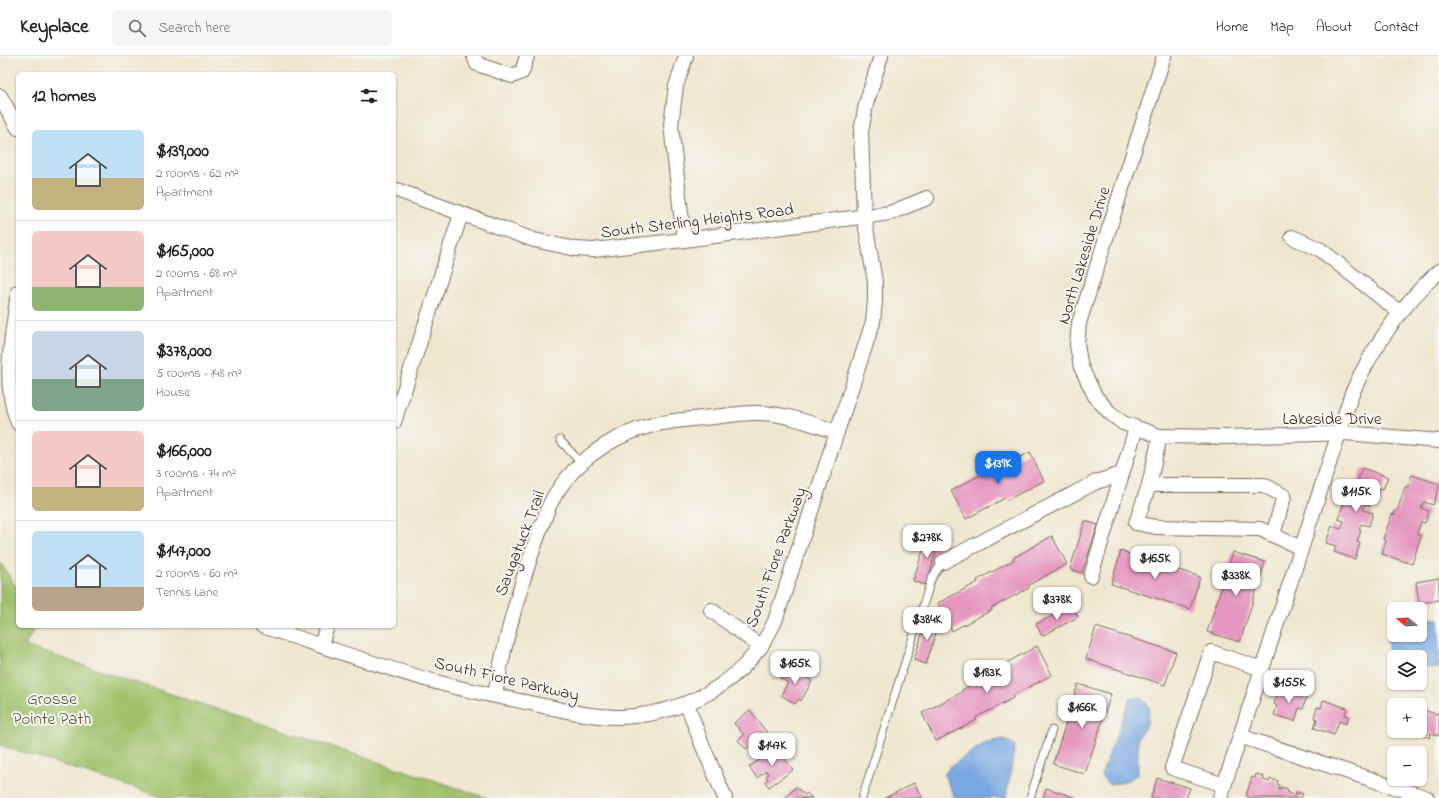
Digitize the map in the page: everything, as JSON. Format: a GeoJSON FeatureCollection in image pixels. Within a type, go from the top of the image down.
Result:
{"type":"FeatureCollection","features":[{"type":"Feature","properties":{"kind":"street"},"geometry":{"type":"LineString","coordinates":[[474,56],[477,64],[512,76],[522,72],[527,56]]}},
{"type":"Feature","properties":{"kind":"street"},"geometry":{"type":"LineString","coordinates":[[684,240],[671,125],[676,86],[686,56]]}},
{"type":"Feature","properties":{"kind":"street","name":"South Fiore Parkway"},"geometry":{"type":"LineString","coordinates":[[268,628],[447,685],[605,716],[633,716],[664,711],[687,704],[707,695],[725,683],[744,667],[761,647],[775,622],[873,322],[875,282],[864,216],[860,132],[866,104],[881,56]]}},
{"type":"Feature","properties":{"kind":"street","name":"North Lakeside Drive"},"geometry":{"type":"LineString","coordinates":[[1164,56],[1079,323],[1077,344],[1083,372],[1095,396],[1109,412],[1123,422],[1160,436],[1226,437]]}},
{"type":"Feature","properties":{"kind":"street"},"geometry":{"type":"LineString","coordinates":[[0,96],[16,124]]}},
{"type":"Feature","properties":{"kind":"street","name":"South Sterling Heights Road"},"geometry":{"type":"LineString","coordinates":[[396,190],[534,240],[576,249],[593,250],[684,240],[890,213],[927,198]]}},
{"type":"Feature","properties":{"kind":"street"},"geometry":{"type":"LineString","coordinates":[[396,416],[462,214]]}},
{"type":"Feature","properties":{"kind":"street"},"geometry":{"type":"LineString","coordinates":[[1292,237],[1321,250],[1399,312]]}},
{"type":"Feature","properties":{"kind":"street"},"geometry":{"type":"LineString","coordinates":[[1262,669],[1211,652],[1172,768],[1222,792],[1352,393],[1362,371],[1380,340],[1399,312],[1420,288],[1439,272]]}},
{"type":"Feature","properties":{"kind":"street"},"geometry":{"type":"LineString","coordinates":[[16,307],[8,365],[10,394],[16,416]]}},
{"type":"Feature","properties":{"kind":"street","name":"Saugatuck Trail"},"geometry":{"type":"LineString","coordinates":[[495,695],[513,609],[536,538],[555,494],[581,463],[606,444],[632,432],[654,424],[679,420],[758,413],[792,418],[838,432]]}},
{"type":"Feature","properties":{"kind":"street"},"geometry":{"type":"LineString","coordinates":[[1091,576],[1136,428]]}},
{"type":"Feature","properties":{"kind":"street","name":"Lakeside Drive"},"geometry":{"type":"LineString","coordinates":[[1226,437],[1338,434],[1398,436],[1439,441]]}},
{"type":"Feature","properties":{"kind":"street"},"geometry":{"type":"LineString","coordinates":[[1160,436],[1149,485],[1136,523],[1156,527],[1260,528],[1301,548]]}},
{"type":"Feature","properties":{"kind":"street"},"geometry":{"type":"LineString","coordinates":[[943,562],[1096,482],[1122,474]]}},
{"type":"Feature","properties":{"kind":"street"},"geometry":{"type":"LineString","coordinates":[[1149,485],[1264,485],[1284,496],[1273,535]]}},
{"type":"Feature","properties":{"kind":"street"},"geometry":{"type":"LineString","coordinates":[[711,610],[761,647]]}},
{"type":"Feature","properties":{"kind":"street"},"geometry":{"type":"LineString","coordinates":[[321,645],[326,628]]}},
{"type":"Feature","properties":{"kind":"street"},"geometry":{"type":"LineString","coordinates":[[687,704],[701,742],[725,798]]}},
{"type":"Feature","properties":{"kind":"street"},"geometry":{"type":"LineString","coordinates":[[1240,736],[1427,798]]}},
{"type":"Feature","properties":{"kind":"lane"},"geometry":{"type":"LineString","coordinates":[[560,440],[581,463]]}},
{"type":"Feature","properties":{"kind":"lane"},"geometry":{"type":"LineString","coordinates":[[862,798],[932,577],[943,562]]}},
{"type":"Feature","properties":{"kind":"lane"},"geometry":{"type":"LineString","coordinates":[[1030,798],[1052,730]]}},
{"type":"Feature","properties":{"kind":"green space","name":"Grosse Pointe Path"},"geometry":{"type":"Polygon","coordinates":[[[0,562],[16,587],[16,628],[34,628],[25,646],[488,798],[165,798],[0,745],[0,562]]]}},
{"type":"Feature","properties":{"kind":"water"},"geometry":{"type":"Polygon","coordinates":[[[1427,618],[1439,619],[1439,668],[1427,667],[1427,650],[1388,650],[1388,643],[1427,642],[1427,618]]]}},
{"type":"Feature","properties":{"kind":"water"},"geometry":{"type":"Polygon","coordinates":[[[1142,697],[1150,709],[1147,724],[1138,738],[1138,774],[1127,781],[1109,785],[1101,776],[1130,699],[1142,697]]]}},
{"type":"Feature","properties":{"kind":"water"},"geometry":{"type":"Polygon","coordinates":[[[1005,739],[1015,745],[1006,798],[955,798],[944,775],[950,767],[986,742],[1005,739]]]}},
{"type":"Feature","properties":{"kind":"building"},"geometry":{"type":"Polygon","coordinates":[[[1030,452],[1044,481],[1007,500],[1005,498],[966,519],[951,491],[991,469],[992,472],[1030,452]]]}},
{"type":"Feature","properties":{"kind":"building"},"geometry":{"type":"Polygon","coordinates":[[[1362,468],[1388,477],[1383,489],[1380,488],[1375,501],[1372,500],[1370,506],[1365,504],[1363,510],[1373,513],[1369,526],[1361,524],[1359,529],[1361,530],[1357,542],[1360,543],[1355,559],[1334,552],[1336,546],[1326,543],[1332,526],[1341,529],[1344,521],[1338,519],[1344,502],[1348,503],[1349,501],[1343,499],[1348,486],[1355,488],[1362,468]]]}},
{"type":"Feature","properties":{"kind":"building"},"geometry":{"type":"Polygon","coordinates":[[[1412,475],[1439,484],[1439,487],[1433,505],[1424,502],[1421,508],[1429,511],[1425,523],[1421,522],[1417,534],[1421,536],[1412,564],[1382,554],[1386,540],[1383,539],[1392,514],[1394,515],[1395,511],[1397,511],[1405,487],[1408,487],[1412,475]]]}},
{"type":"Feature","properties":{"kind":"building"},"geometry":{"type":"Polygon","coordinates":[[[1085,521],[1098,525],[1082,573],[1070,569],[1085,521]]]}},
{"type":"Feature","properties":{"kind":"building"},"geometry":{"type":"Polygon","coordinates":[[[929,532],[941,536],[926,585],[913,581],[929,532]]]}},
{"type":"Feature","properties":{"kind":"building"},"geometry":{"type":"Polygon","coordinates":[[[1052,536],[1067,564],[1029,585],[1029,588],[991,608],[992,610],[952,631],[938,603],[978,582],[977,580],[1014,560],[1013,558],[1052,536]]]}},
{"type":"Feature","properties":{"kind":"building"},"geometry":{"type":"Polygon","coordinates":[[[1121,551],[1200,577],[1190,609],[1111,584],[1121,551]]]}},
{"type":"Feature","properties":{"kind":"building"},"geometry":{"type":"Polygon","coordinates":[[[1233,552],[1265,562],[1240,642],[1207,632],[1233,552]]]}},
{"type":"Feature","properties":{"kind":"building"},"geometry":{"type":"Polygon","coordinates":[[[1439,578],[1439,600],[1419,602],[1416,582],[1439,578]]]}},
{"type":"Feature","properties":{"kind":"building"},"geometry":{"type":"Polygon","coordinates":[[[1072,606],[1078,617],[1042,636],[1036,624],[1072,606]]]}},
{"type":"Feature","properties":{"kind":"building"},"geometry":{"type":"Polygon","coordinates":[[[927,618],[940,621],[926,664],[914,660],[927,618]]]}},
{"type":"Feature","properties":{"kind":"building"},"geometry":{"type":"Polygon","coordinates":[[[1096,627],[1176,652],[1165,685],[1086,659],[1096,627]]]}},
{"type":"Feature","properties":{"kind":"building"},"geometry":{"type":"Polygon","coordinates":[[[1037,646],[1052,675],[1013,695],[1013,698],[975,718],[977,720],[936,741],[922,713],[962,692],[962,690],[998,670],[997,668],[1037,646]]]}},
{"type":"Feature","properties":{"kind":"building"},"geometry":{"type":"Polygon","coordinates":[[[788,665],[812,681],[801,701],[799,699],[795,704],[781,695],[788,683],[780,678],[788,665]]]}},
{"type":"Feature","properties":{"kind":"building"},"geometry":{"type":"Polygon","coordinates":[[[1078,684],[1111,694],[1085,774],[1053,764],[1078,684]]]}},
{"type":"Feature","properties":{"kind":"building"},"geometry":{"type":"Polygon","coordinates":[[[1283,688],[1307,695],[1303,709],[1299,708],[1295,721],[1274,715],[1277,706],[1274,704],[1277,693],[1281,695],[1283,688]]]}},
{"type":"Feature","properties":{"kind":"building"},"geometry":{"type":"Polygon","coordinates":[[[1323,700],[1347,708],[1345,715],[1349,716],[1346,724],[1339,721],[1334,735],[1314,728],[1317,719],[1314,718],[1317,707],[1321,708],[1323,700]]]}},
{"type":"Feature","properties":{"kind":"building"},"geometry":{"type":"Polygon","coordinates":[[[750,710],[767,733],[746,749],[738,740],[744,735],[734,723],[750,710]]]}},
{"type":"Feature","properties":{"kind":"building"},"geometry":{"type":"Polygon","coordinates":[[[1439,710],[1439,736],[1431,733],[1430,738],[1427,737],[1427,711],[1437,714],[1439,710]]]}},
{"type":"Feature","properties":{"kind":"building"},"geometry":{"type":"Polygon","coordinates":[[[777,748],[793,770],[769,787],[765,782],[768,779],[766,776],[768,774],[766,771],[757,778],[749,767],[777,748]]]}},
{"type":"Feature","properties":{"kind":"building"},"geometry":{"type":"Polygon","coordinates":[[[1256,774],[1263,776],[1262,779],[1269,782],[1270,779],[1278,781],[1277,784],[1280,785],[1278,789],[1280,790],[1281,787],[1288,789],[1287,792],[1295,795],[1296,792],[1303,794],[1301,798],[1251,798],[1246,796],[1252,777],[1255,778],[1256,774]]]}},
{"type":"Feature","properties":{"kind":"building"},"geometry":{"type":"Polygon","coordinates":[[[1157,778],[1190,788],[1186,798],[1151,798],[1157,778]]]}},
{"type":"Feature","properties":{"kind":"building"},"geometry":{"type":"Polygon","coordinates":[[[914,783],[922,798],[885,798],[914,783]]]}},
{"type":"Feature","properties":{"kind":"building"},"geometry":{"type":"Polygon","coordinates":[[[796,787],[805,795],[807,793],[812,798],[785,798],[796,787]]]}},
{"type":"Feature","properties":{"kind":"building"},"geometry":{"type":"Polygon","coordinates":[[[1046,788],[1077,798],[1043,798],[1046,788]]]}}]}
